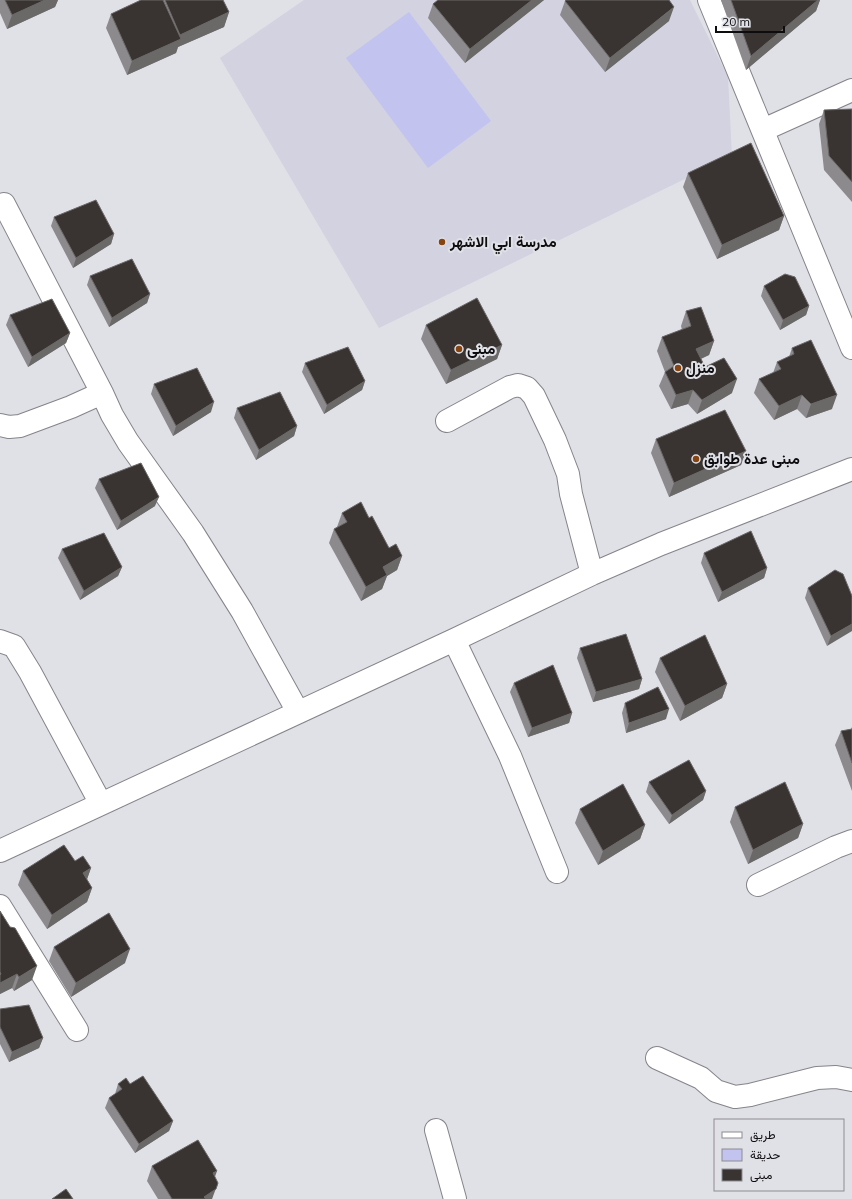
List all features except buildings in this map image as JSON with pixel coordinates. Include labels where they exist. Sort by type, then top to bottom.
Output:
[{"type":"street","points":[[709,0],[852,348]]},
{"type":"street","points":[[763,130],[852,90]]},
{"type":"street","points":[[4,204],[112,415],[128,442],[193,533],[242,611],[298,712]]},
{"type":"street","points":[[447,421],[510,387],[518,385],[527,388],[534,396],[555,440],[568,474],[573,501],[592,574]]},
{"type":"street","points":[[0,425],[9,427],[20,426],[71,407],[102,393]]},
{"type":"street","points":[[0,851],[454,640],[592,574],[661,544],[852,469]]},
{"type":"street","points":[[454,640],[510,756],[557,872]]},
{"type":"street","points":[[0,641],[14,646],[30,672],[100,804]]},
{"type":"street","points":[[758,885],[836,847],[852,841]]},
{"type":"street","points":[[0,906],[77,1030]]},
{"type":"street","points":[[657,1058],[701,1078],[716,1091],[725,1095],[750,1095],[817,1078],[836,1077],[852,1080]]},
{"type":"street","points":[[436,1130],[455,1199]]},
{"type":"shaded area","name":"مدرسة ابي الاشهر","points":[[304,0],[690,0],[728,77],[732,156],[379,328],[220,58]]},
{"type":"green space","points":[[409,12],[491,121],[428,168],[346,58]]},
{"type":"place","name":"مدرسة ابي الاشهر","points":[[442,242]]},
{"type":"place","name":"مبنى","points":[[459,349]]},
{"type":"place","name":"منزل","points":[[678,368]]},
{"type":"place","name":"مبنى عدة طوابق","points":[[696,459]]}]
